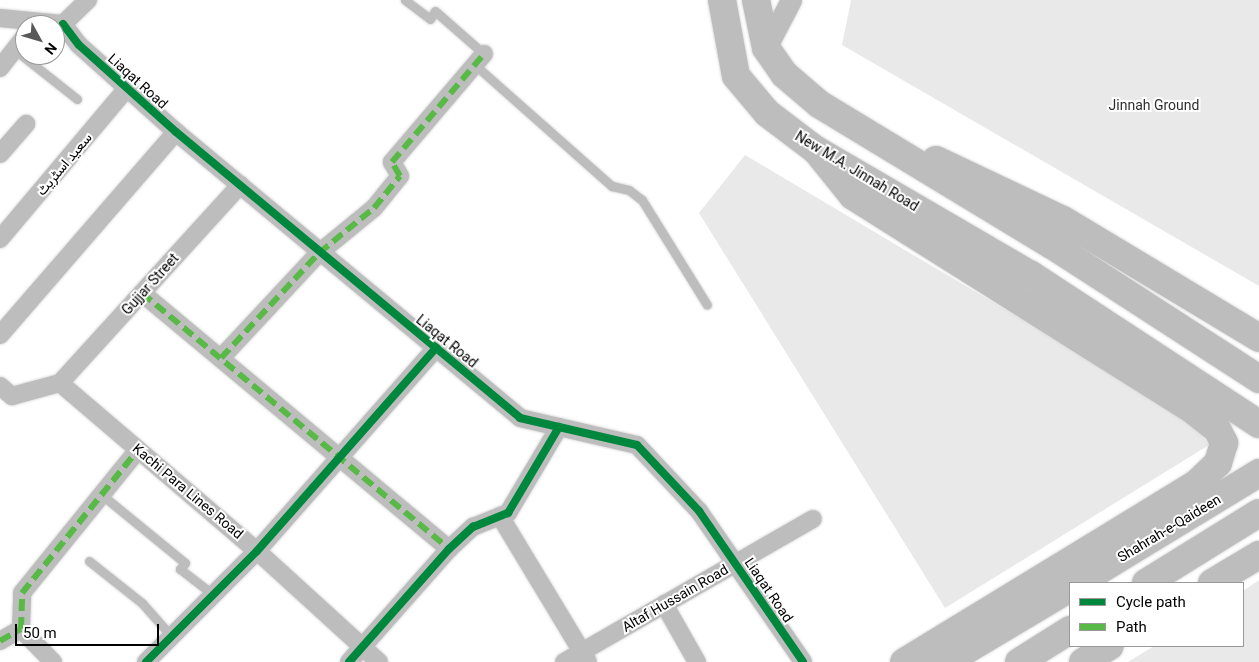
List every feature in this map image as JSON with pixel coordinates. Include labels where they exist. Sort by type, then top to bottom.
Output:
[{"type":"main road","name":"New M.A. Jinnah Road","points":[[722,0],[736,76],[767,113],[816,150],[1031,275],[1259,424]]},
{"type":"main road","points":[[756,0],[766,48],[784,74],[844,122],[1052,244],[1259,379]]},
{"type":"main road","points":[[844,122],[994,184],[1063,220],[1259,338]]},
{"type":"main road","points":[[816,150],[854,196],[1194,411],[1217,429],[1224,443],[1218,463],[1196,484],[904,662]]},
{"type":"main road","name":"Shahrah-e-Qaideen","points":[[1080,582],[1259,473]]},
{"type":"main road","points":[[1148,582],[1259,513]]},
{"type":"main road","points":[[1214,582],[1259,555]]},
{"type":"main road","points":[[946,662],[1069,589]]},
{"type":"main road","points":[[1019,662],[1069,631]]},
{"type":"main road","points":[[1083,662],[1108,647]]},
{"type":"street","points":[[65,22],[88,0]]},
{"type":"street","points":[[766,48],[791,0]]},
{"type":"street","points":[[0,18],[15,20]]},
{"type":"street","name":"Liaqat Road","points":[[65,26],[127,88],[176,132],[319,253],[520,418],[637,445],[699,511],[803,662]]},
{"type":"street","points":[[0,68],[15,49]]},
{"type":"street","points":[[221,358],[319,253],[374,208],[400,176],[392,162],[480,60]]},
{"type":"street","name":"سعید اسٹریٹ","points":[[0,239],[127,88]]},
{"type":"street","points":[[0,154],[26,124]]},
{"type":"street","points":[[0,335],[176,132]]},
{"type":"street","name":"Gujjar Street","points":[[60,383],[240,185]]},
{"type":"street","points":[[142,293],[449,549]]},
{"type":"street","points":[[146,662],[215,596],[257,551],[436,348]]},
{"type":"street","points":[[0,386],[12,396],[60,383]]},
{"type":"street","name":"Kachi Para Lines Road","points":[[60,383],[257,551],[366,647],[379,662]]},
{"type":"street","points":[[349,662],[366,647],[449,549],[473,527],[508,512],[559,427]]},
{"type":"street","points":[[53,662],[21,629],[22,593],[138,450]]},
{"type":"street","points":[[500,516],[585,657]]},
{"type":"street","name":"Altaf Hussain Road","points":[[564,662],[585,657],[664,604],[813,519]]},
{"type":"street","points":[[664,604],[698,662]]},
{"type":"street","points":[[0,641],[21,629]]},
{"type":"lane","points":[[405,0],[430,19],[435,11],[480,60],[612,186],[629,190],[642,200],[707,304]]},
{"type":"lane","points":[[42,65],[77,99]]},
{"type":"lane","points":[[102,494],[185,563],[180,569],[215,596]]},
{"type":"lane","points":[[89,561],[149,610],[173,638]]},
{"type":"green space","name":"Jinnah Ground","points":[[851,0],[1259,0],[1259,286],[842,45]]},
{"type":"green space","points":[[745,155],[1193,421],[1209,445],[945,608],[699,213]]},
{"type":"green space","points":[[1259,580],[1259,662],[1128,662],[1152,647],[1244,647],[1244,590]]},
{"type":"marked path","points":[[221,358],[319,253],[374,208],[400,176],[392,162],[484,54]]},
{"type":"marked path","points":[[142,293],[449,549]]},
{"type":"marked path","points":[[0,641],[21,629],[22,593],[138,450]]},
{"type":"cycle path","points":[[65,27],[79,45],[176,132],[520,418],[637,445],[699,511],[803,662]]},
{"type":"cycle path","points":[[146,662],[257,551],[436,348]]},
{"type":"cycle path","points":[[349,662],[449,549],[473,527],[508,513],[559,427]]}]
